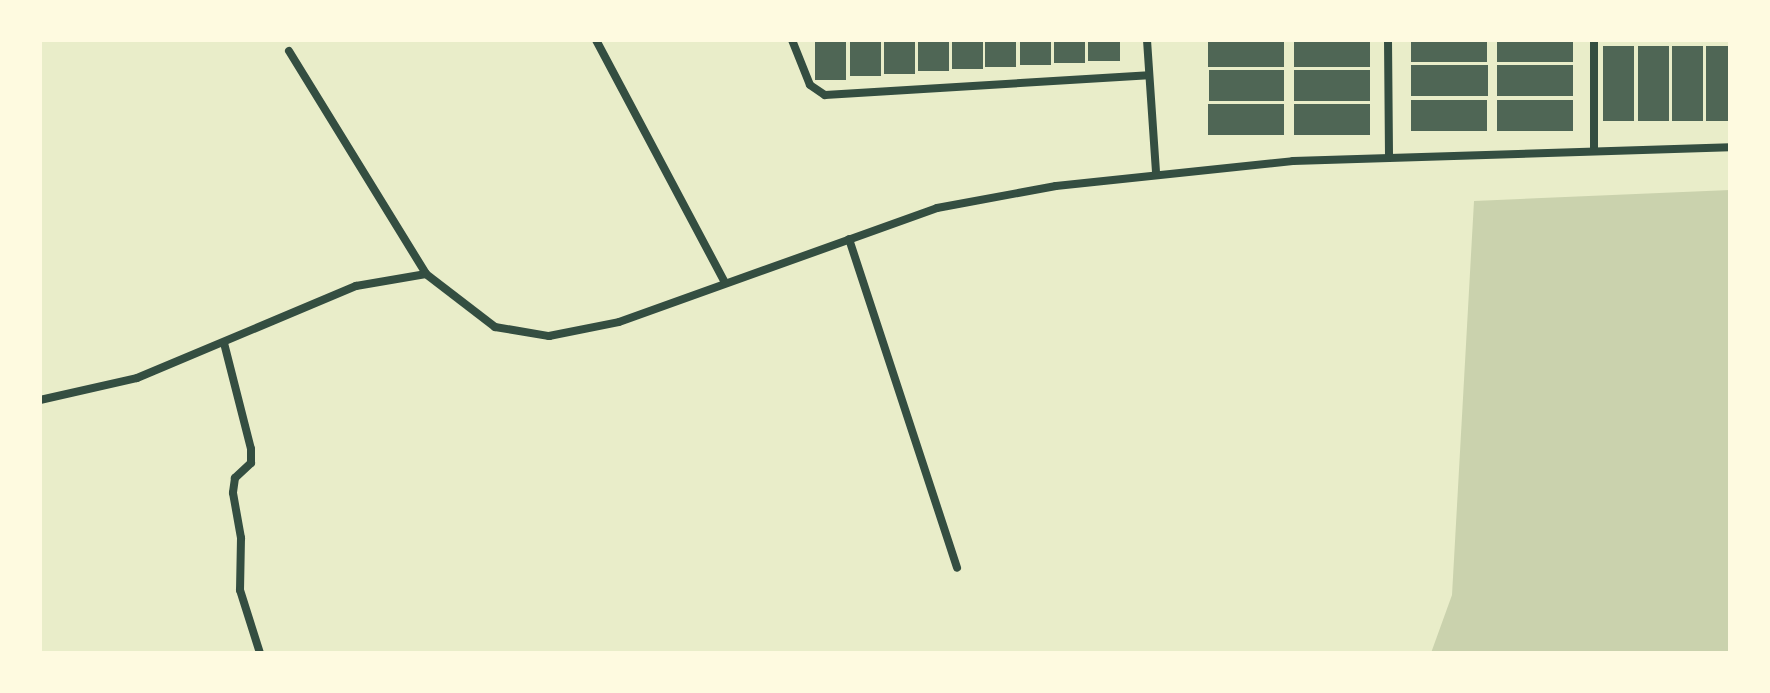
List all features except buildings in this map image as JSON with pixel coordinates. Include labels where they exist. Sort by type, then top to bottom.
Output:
[{"type":"street","points":[[596,40],[725,283]]},
{"type":"street","points":[[792,40],[810,85],[825,95],[1148,75]]},
{"type":"street","points":[[1147,40],[1156,173]]},
{"type":"street","points":[[1388,40],[1389,156]]},
{"type":"street","points":[[1594,40],[1594,151]]},
{"type":"street","points":[[289,51],[426,274],[495,327],[549,336],[619,322],[937,208],[1056,186],[1156,173],[1389,156],[1730,147]]},
{"type":"street","points":[[849,239],[957,568]]},
{"type":"street","points":[[40,400],[137,378],[356,286],[426,274]]},
{"type":"street","points":[[224,343],[251,449],[251,463],[235,478],[233,493],[241,538],[240,590],[260,653]]},
{"type":"green space","points":[[1730,190],[1730,653],[1431,653],[1452,595],[1474,201]]}]
